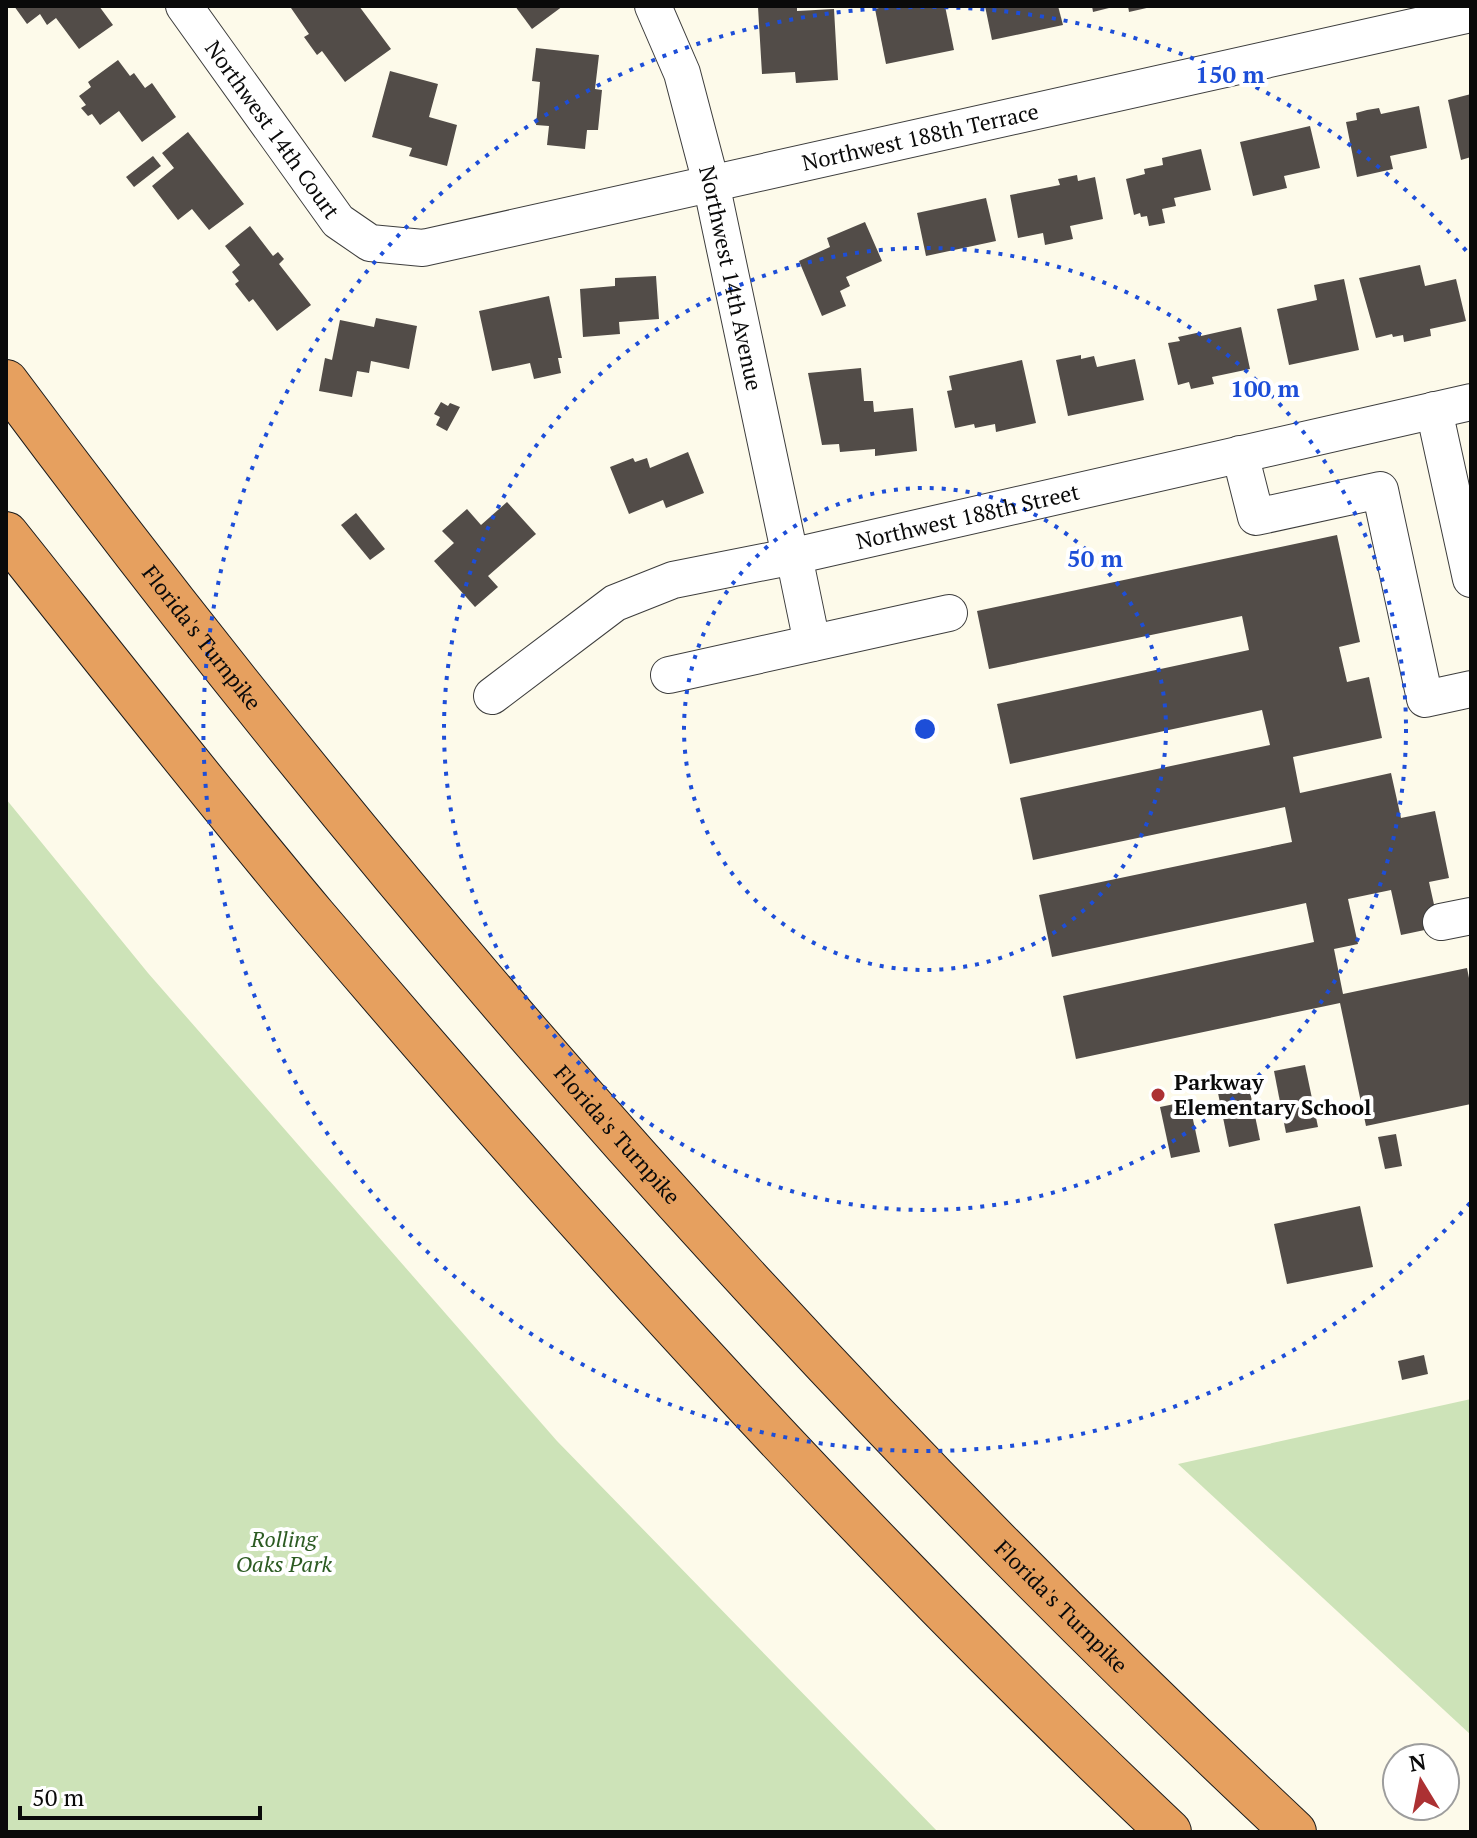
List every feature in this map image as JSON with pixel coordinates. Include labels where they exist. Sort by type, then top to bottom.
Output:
[{"type":"highway","name":"Florida's Turnpike","points":[[6,382],[230,675],[430,921],[626,1145],[779,1314],[965,1510],[1130,1676],[1294,1832]]},
{"type":"highway","points":[[6,534],[312,914],[683,1335],[908,1573],[1169,1832]]},
{"type":"street","name":"Northwest 14th Court","points":[[184,6],[338,221],[370,243]]},
{"type":"street","name":"Northwest 14th Avenue","points":[[653,6],[682,73],[711,183],[812,643]]},
{"type":"street","name":"Northwest 188th Terrace","points":[[370,243],[423,248],[1471,14]]},
{"type":"street","name":"Northwest 188th Street","points":[[492,696],[615,603],[673,580],[792,556],[1471,402]]},
{"type":"street","points":[[1434,410],[1471,579]]},
{"type":"street","points":[[1240,454],[1256,517],[1380,490],[1425,699],[1471,689]]},
{"type":"street","points":[[669,675],[949,613]]},
{"type":"green space","name":"Rolling Oaks Park","points":[[6,799],[148,973],[557,1441],[938,1832],[6,1832]]},
{"type":"green space","points":[[1471,1399],[1471,1735],[1178,1464]]},
{"type":"building","points":[[14,6],[99,6],[113,25],[79,49],[56,18],[47,25],[40,14],[27,24]]},
{"type":"building","points":[[359,6],[391,49],[345,82],[322,51],[317,55],[304,37],[309,34],[291,8]]},
{"type":"building","points":[[515,6],[563,6],[532,29]]},
{"type":"building","points":[[797,6],[797,11],[834,9],[838,80],[796,83],[795,72],[762,74],[758,7]]},
{"type":"building","points":[[887,6],[945,6],[954,50],[886,64],[875,9]]},
{"type":"building","points":[[985,6],[1058,6],[1063,25],[992,40]]},
{"type":"building","points":[[1092,6],[1113,6],[1113,7],[1093,12]]},
{"type":"building","points":[[1128,6],[1151,6],[1151,7],[1129,12]]},
{"type":"building","points":[[536,48],[599,55],[595,89],[602,90],[598,130],[587,130],[585,149],[547,145],[549,126],[536,125],[540,82],[532,81]]},
{"type":"building","points":[[118,60],[130,76],[134,73],[145,88],[152,83],[176,117],[142,142],[119,111],[100,125],[92,114],[88,116],[81,108],[86,105],[79,96],[91,87],[88,82]]},
{"type":"building","points":[[390,71],[438,84],[429,117],[457,125],[447,166],[409,156],[412,148],[372,137]]},
{"type":"building","points":[[1471,94],[1471,157],[1461,160],[1448,100]]},
{"type":"building","points":[[1419,106],[1427,148],[1390,156],[1393,169],[1357,177],[1346,122],[1357,120],[1356,113],[1367,110],[1379,108],[1381,114]]},
{"type":"building","points":[[1310,126],[1320,168],[1284,176],[1287,188],[1253,196],[1240,142]]},
{"type":"building","points":[[188,132],[244,204],[209,230],[192,209],[178,220],[152,186],[174,168],[162,153]]},
{"type":"building","points":[[1201,149],[1211,190],[1174,198],[1176,206],[1162,209],[1165,223],[1149,226],[1147,216],[1141,217],[1140,213],[1134,215],[1126,179],[1145,174],[1144,169],[1163,165],[1162,158]]},
{"type":"building","points":[[153,156],[161,166],[134,187],[126,177]]},
{"type":"building","points":[[1077,175],[1078,181],[1095,177],[1103,219],[1070,226],[1073,239],[1045,245],[1043,233],[1018,238],[1010,195],[1060,185],[1058,179]]},
{"type":"building","points":[[986,198],[996,241],[926,256],[917,213]]},
{"type":"building","points":[[865,222],[882,261],[846,277],[850,286],[840,291],[846,306],[822,316],[799,261],[830,247],[827,238]]},
{"type":"building","points":[[250,226],[273,256],[278,252],[284,259],[279,264],[311,305],[277,331],[253,299],[249,302],[235,284],[239,281],[232,272],[240,265],[225,246]]},
{"type":"building","points":[[1420,265],[1425,286],[1456,279],[1466,321],[1430,329],[1431,336],[1404,342],[1403,335],[1376,338],[1359,278]]},
{"type":"building","points":[[656,276],[659,319],[619,322],[620,334],[583,337],[580,289],[615,286],[615,278]]},
{"type":"building","points":[[1344,279],[1359,350],[1289,365],[1277,309],[1317,300],[1314,285]]},
{"type":"building","points":[[549,296],[562,358],[558,358],[561,373],[534,379],[530,363],[492,371],[479,311]]},
{"type":"building","points":[[376,318],[417,326],[409,369],[371,361],[369,373],[357,371],[352,397],[319,391],[325,358],[332,360],[340,320],[374,327]]},
{"type":"building","points":[[1241,327],[1250,369],[1212,377],[1214,384],[1191,389],[1189,382],[1178,385],[1168,343],[1180,341],[1178,337],[1201,332],[1201,336]]},
{"type":"building","points":[[1081,355],[1081,359],[1094,356],[1097,367],[1135,359],[1144,400],[1068,416],[1056,360]]},
{"type":"building","points":[[1022,360],[1036,423],[996,432],[995,424],[955,428],[947,391],[952,390],[949,376]]},
{"type":"building","points":[[861,368],[864,401],[873,401],[874,412],[913,408],[917,451],[875,456],[875,449],[840,452],[839,444],[822,445],[808,373]]},
{"type":"building","points":[[441,402],[460,407],[447,431],[436,425],[440,417],[434,414]]},
{"type":"building","points":[[688,452],[704,493],[666,508],[663,500],[629,514],[610,467],[633,458],[635,462],[647,458],[650,468]]},
{"type":"building","points":[[507,502],[536,534],[488,576],[498,587],[475,607],[434,561],[454,543],[442,531],[467,509],[481,525]]},
{"type":"building","points":[[356,513],[385,549],[370,560],[341,525]]},
{"type":"building","points":[[1337,535],[1360,642],[1339,647],[1347,682],[1369,677],[1382,738],[1293,757],[1300,793],[1391,773],[1401,818],[1435,811],[1449,878],[1429,882],[1439,927],[1401,935],[1391,890],[1348,899],[1358,944],[1334,949],[1343,994],[1467,968],[1471,988],[1471,1104],[1366,1126],[1340,1003],[1076,1059],[1063,996],[1314,942],[1306,903],[1052,957],[1039,895],[1292,842],[1285,807],[1033,860],[1020,798],[1270,745],[1262,710],[1010,764],[997,704],[1249,650],[1242,616],[989,669],[977,611]]},
{"type":"building","points":[[1305,1065],[1318,1127],[1286,1133],[1274,1071]]},
{"type":"building","points":[[1249,1087],[1260,1140],[1229,1147],[1218,1093]]},
{"type":"building","points":[[1189,1101],[1200,1152],[1171,1158],[1160,1107]]},
{"type":"building","points":[[1396,1134],[1402,1166],[1385,1169],[1378,1137]]},
{"type":"building","points":[[1360,1206],[1373,1267],[1287,1284],[1274,1224]]},
{"type":"building","points":[[1424,1355],[1428,1374],[1402,1380],[1398,1361]]},
{"type":"place","name":"Parkway Elementary School","points":[[1158,1095]]}]
